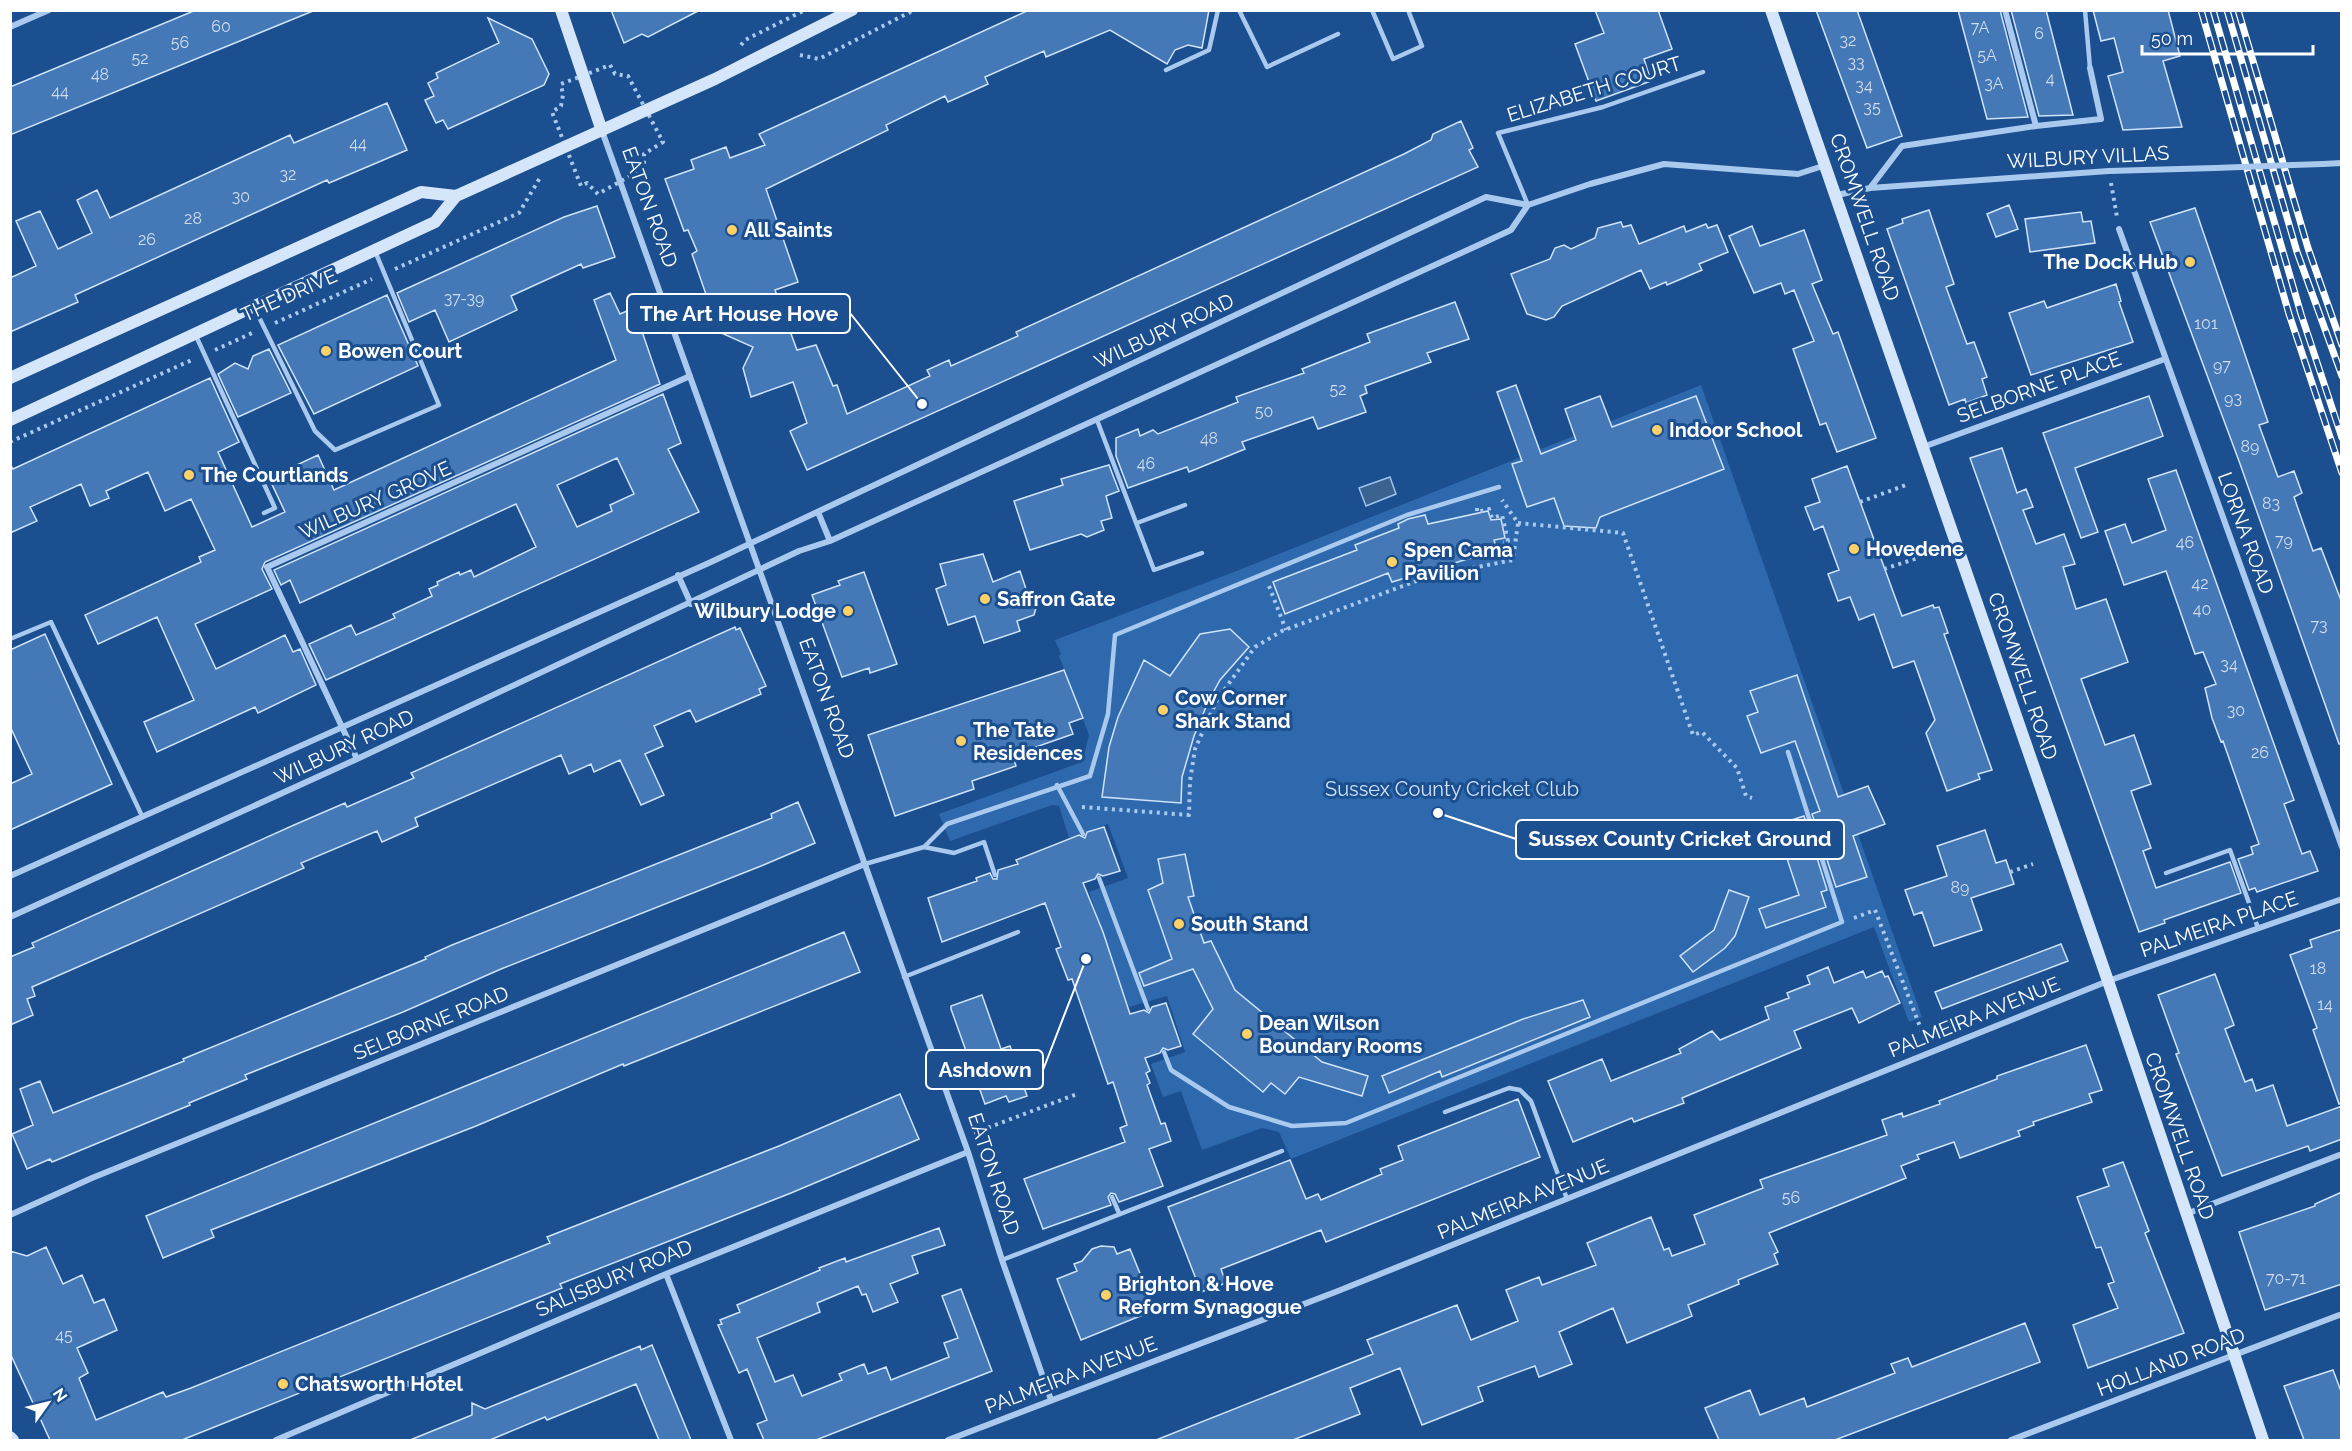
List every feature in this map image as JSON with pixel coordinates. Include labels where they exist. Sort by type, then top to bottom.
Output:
[{"type":"main road","name":"EATON ROAD","points":[[561,10],[602,130]]},
{"type":"main road","name":"THE DRIVE","points":[[10,420],[435,222],[456,196],[773,50],[852,10]]},
{"type":"main road","name":"CROMWELL ROAD","points":[[1771,10],[1827,165],[2108,981],[2263,1440]]},
{"type":"main road","name":"THE DRIVE","points":[[10,378],[421,192],[456,196]]},
{"type":"street","points":[[10,27],[49,10]]},
{"type":"street","points":[[2005,10],[2036,126]]},
{"type":"street","points":[[1870,188],[1902,146],[2036,126],[2101,119],[2090,68]]},
{"type":"street","name":"EATON ROAD","points":[[602,130],[968,1152],[1002,1260],[1051,1400]]},
{"type":"street","name":"WILBURY VILLAS","points":[[1837,195],[1870,188],[2109,171],[2342,163]]},
{"type":"street","name":"WILBURY ROAD","points":[[10,876],[818,512],[1486,197],[1528,205],[1590,184],[1664,164],[1798,174],[1827,165]]},
{"type":"street","name":"WILBURY ROAD","points":[[10,917],[357,759],[760,570],[830,541],[1097,420],[1510,230],[1528,205]]},
{"type":"street","name":"LORNA ROAD","points":[[2119,229],[2342,847]]},
{"type":"street","name":"SELBORNE PLACE","points":[[1923,447],[2165,359]]},
{"type":"street","name":"WILBURY GROVE","points":[[357,759],[267,567],[690,376]]},
{"type":"street","points":[[818,512],[830,541]]},
{"type":"street","points":[[678,575],[691,604]]},
{"type":"street","name":"SELBORNE ROAD","points":[[10,1215],[92,1178],[865,864]]},
{"type":"street","name":"PALMEIRA PLACE","points":[[2108,981],[2342,899]]},
{"type":"street","name":"PALMEIRA AVENUE","points":[[948,1440],[1567,1200],[2108,981]]},
{"type":"street","name":"SALISBURY ROAD","points":[[276,1440],[666,1274],[968,1152]]},
{"type":"street","points":[[2186,1214],[2342,1154]]},
{"type":"street","points":[[666,1274],[731,1440]]},
{"type":"street","name":"HOLLAND ROAD","points":[[2011,1440],[2342,1314]]},
{"type":"lane","points":[[1166,70],[1209,50],[1218,10]]},
{"type":"lane","points":[[1239,10],[1267,67],[1338,34]]},
{"type":"lane","points":[[1372,10],[1393,59],[1422,46],[1408,10]]},
{"type":"lane","points":[[2085,10],[2090,68]]},
{"type":"lane","name":"ELIZABETH COURT","points":[[1528,205],[1498,133],[1603,106],[1702,72]]},
{"type":"lane","points":[[254,306],[315,431],[335,450],[440,405],[375,250]]},
{"type":"lane","points":[[195,334],[275,508],[264,513]]},
{"type":"lane","points":[[1097,420],[1154,570],[1202,553]]},
{"type":"lane","points":[[924,847],[947,824],[1057,785],[1090,776],[1108,714],[1115,635],[1407,515],[1499,487]]},
{"type":"lane","points":[[1137,523],[1185,505]]},
{"type":"lane","points":[[10,639],[51,622],[142,816]]},
{"type":"lane","points":[[1164,1052],[1171,1070],[1229,1107],[1292,1126],[1346,1124],[1842,922],[1788,752]]},
{"type":"lane","points":[[1057,785],[1083,834]]},
{"type":"lane","points":[[865,864],[924,847],[954,853],[984,842],[995,875]]},
{"type":"lane","points":[[2166,873],[2230,850],[2258,928]]},
{"type":"lane","points":[[1099,878],[1148,1009]]},
{"type":"lane","points":[[904,977],[1018,932]]},
{"type":"lane","points":[[1445,1112],[1509,1088],[1520,1090],[1531,1101],[1567,1200]]},
{"type":"lane","points":[[1002,1260],[1282,1151]]},
{"type":"lane","points":[[1112,1197],[1119,1213]]},
{"type":"path","points":[[773,50],[819,59],[914,10]]},
{"type":"path","name":"THE DRIVE","points":[[10,442],[519,213],[555,152]]},
{"type":"path","points":[[2109,171],[2119,229]]},
{"type":"path","points":[[1860,502],[1906,485]]},
{"type":"path","points":[[1069,806],[1189,815],[1190,781],[1195,749],[1217,700],[1255,647],[1286,630],[1427,577],[1513,560],[1518,523],[1504,504],[1499,487]]},
{"type":"path","points":[[1490,504],[1477,507],[1477,512],[1489,508],[1492,518],[1502,515],[1508,541],[1503,542]]},
{"type":"path","points":[[1518,523],[1623,533],[1693,735],[1702,732],[1737,768],[1746,796],[1752,798]]},
{"type":"path","points":[[1884,568],[1930,554]]},
{"type":"path","points":[[1264,574],[1286,630]]},
{"type":"path","points":[[2010,872],[2033,864]]},
{"type":"path","points":[[1842,922],[1875,910],[1930,1052]]},
{"type":"path","points":[[962,1138],[1077,1094]]},
{"type":"green space","name":"Sussex County Cricket Club","points":[[1701,385],[1922,1017],[1909,1022],[1874,927],[1291,1159],[1279,1132],[1262,1128],[1202,1150],[1181,1091],[1163,1097],[1151,1064],[1185,1052],[1167,996],[1129,1007],[1089,892],[1128,878],[1108,824],[1069,838],[1059,806],[1052,805],[950,841],[939,814],[1082,762],[1089,735],[1055,640],[1234,572]]},
{"type":"shaded area","points":[[1390,477],[1396,494],[1366,506],[1359,488]]},
{"type":"building","points":[[196,10],[313,11],[10,135],[10,87]]},
{"type":"building","points":[[611,10],[700,10],[648,37],[642,34],[624,43]]},
{"type":"building","points":[[1029,10],[1209,10],[1202,48],[1188,45],[1175,50],[1167,64],[1110,30],[1046,57],[1044,51],[985,77],[988,84],[948,102],[945,96],[886,125],[888,130],[766,189],[798,282],[775,290],[797,350],[816,345],[833,386],[837,385],[847,414],[930,376],[927,370],[949,360],[951,366],[1018,336],[1016,332],[1404,154],[1431,140],[1433,134],[1461,121],[1473,148],[1469,150],[1478,167],[807,470],[790,431],[807,423],[793,382],[751,397],[743,368],[753,347],[719,332],[692,254],[697,251],[688,230],[684,231],[665,179],[694,169],[691,160],[726,147],[730,158],[765,145],[759,134]]},
{"type":"building","points":[[1595,10],[1658,10],[1672,49],[1644,59],[1651,81],[1596,101],[1575,44],[1604,33]]},
{"type":"building","points":[[1816,10],[1857,10],[1902,136],[1867,148]]},
{"type":"building","points":[[1958,10],[2000,10],[2028,117],[1987,119]]},
{"type":"building","points":[[2011,10],[2046,10],[2073,115],[2039,116]]},
{"type":"building","points":[[2093,10],[2168,10],[2180,56],[2163,61],[2182,127],[2123,130],[2108,76],[2123,72],[2114,38],[2101,41]]},
{"type":"building","points":[[488,18],[532,39],[549,74],[544,85],[448,129],[443,120],[436,123],[425,100],[434,96],[428,83],[438,78],[436,73],[499,43]]},
{"type":"building","points":[[387,103],[407,150],[329,183],[327,180],[75,295],[78,302],[10,332],[10,278],[36,266],[16,221],[40,211],[58,249],[92,233],[77,200],[97,190],[110,218],[290,135],[294,143]]},
{"type":"building","points":[[2009,205],[2018,229],[1996,237],[1987,214]]},
{"type":"building","points":[[597,206],[615,257],[583,268],[581,264],[511,296],[517,310],[449,342],[435,310],[409,322],[397,293],[564,217]]},
{"type":"building","points":[[2195,208],[2268,422],[2259,425],[2278,477],[2294,471],[2302,493],[2294,497],[2313,551],[2321,548],[2342,603],[2342,744],[2339,744],[2239,461],[2150,222]]},
{"type":"building","points":[[1929,210],[1954,284],[1946,287],[1967,344],[1974,342],[1987,377],[1982,379],[1987,395],[1966,403],[1965,399],[1949,405],[1887,229],[1903,223],[1902,219]]},
{"type":"building","points":[[2081,212],[2083,222],[2091,221],[2095,243],[2030,252],[2025,219]]},
{"type":"building","points":[[1621,222],[1623,227],[1631,225],[1639,244],[1684,226],[1686,232],[1706,224],[1708,228],[1717,225],[1728,252],[1699,264],[1702,270],[1667,285],[1666,282],[1650,289],[1641,270],[1562,306],[1554,317],[1546,320],[1527,314],[1511,274],[1550,259],[1555,248],[1564,245],[1571,249],[1595,238],[1598,228]]},
{"type":"building","points":[[1752,226],[1760,246],[1804,230],[1822,280],[1812,284],[1833,334],[1838,332],[1876,438],[1837,452],[1826,423],[1820,425],[1793,349],[1814,341],[1794,290],[1785,294],[1781,283],[1754,293],[1729,236]]},
{"type":"building","points":[[2116,284],[2121,301],[2119,302],[2133,342],[2031,375],[2009,313],[2044,301],[2047,308]]},
{"type":"building","points":[[610,293],[620,314],[634,308],[660,384],[265,562],[262,569],[272,589],[195,624],[216,669],[285,635],[293,652],[300,649],[316,685],[258,713],[255,707],[157,752],[144,722],[194,700],[157,617],[98,644],[85,615],[201,562],[199,557],[215,550],[191,499],[165,511],[148,472],[106,491],[109,498],[90,506],[81,484],[30,507],[37,521],[10,533],[10,464],[13,469],[210,378],[239,442],[218,452],[252,527],[285,512],[269,478],[318,455],[334,490],[616,360],[594,300]]},
{"type":"building","name":"Bowen Court","points":[[387,295],[418,366],[314,414],[278,345]]},
{"type":"building","points":[[1455,302],[1469,339],[1427,353],[1431,362],[1365,386],[1367,393],[1360,396],[1366,412],[1318,429],[1313,417],[1242,442],[1245,449],[1189,472],[1187,467],[1128,488],[1116,456],[1116,438],[1138,429],[1140,436],[1153,430],[1158,434],[1238,402],[1236,397],[1304,373],[1302,369],[1370,342],[1367,334]]},
{"type":"building","points":[[269,349],[291,393],[238,417],[218,374],[235,363],[248,369],[253,356]]},
{"type":"building","name":"Indoor School","points":[[1516,385],[1541,454],[1576,440],[1565,409],[1600,396],[1612,427],[1696,396],[1724,469],[1600,517],[1596,528],[1564,526],[1554,498],[1527,507],[1512,464],[1522,461],[1497,392]]},
{"type":"building","points":[[663,394],[681,443],[668,449],[699,512],[326,680],[309,644],[351,625],[356,635],[395,618],[393,614],[432,596],[429,589],[438,585],[437,582],[459,572],[460,575],[471,570],[474,577],[536,547],[516,504],[300,603],[290,580],[281,585],[274,570]],"holes":[[[617,458],[634,494],[610,505],[612,511],[577,527],[557,485]]]},
{"type":"building","points":[[2149,396],[2163,436],[2075,468],[2098,532],[2081,538],[2043,433]]},
{"type":"building","points":[[2002,448],[2017,493],[2026,489],[2033,507],[2023,510],[2036,544],[2064,534],[2075,564],[2063,567],[2076,609],[2106,599],[2128,662],[2081,679],[2105,745],[2134,735],[2151,784],[2131,791],[2151,848],[2143,851],[2156,888],[2230,862],[2241,893],[2164,920],[2165,923],[2139,932],[1970,458]]},
{"type":"building","points":[[1109,465],[1119,491],[1106,496],[1112,518],[1101,521],[1104,530],[1087,537],[1081,534],[1030,550],[1014,501],[1063,485],[1061,479]]},
{"type":"building","points":[[1847,466],[1902,616],[1933,605],[1934,608],[1939,607],[1948,633],[1944,634],[1992,770],[1978,774],[1980,779],[1947,791],[1926,733],[1935,720],[1914,661],[1893,668],[1874,614],[1859,620],[1850,597],[1838,601],[1828,574],[1839,570],[1823,526],[1814,530],[1805,507],[1820,502],[1812,479]]},
{"type":"building","points":[[2176,470],[2294,800],[2284,804],[2302,854],[2310,851],[2318,871],[2257,892],[2255,888],[2249,890],[2238,859],[2253,854],[2251,847],[2259,844],[2223,741],[2221,742],[2212,718],[2205,688],[2216,684],[2203,652],[2195,654],[2166,571],[2124,585],[2105,531],[2125,524],[2132,543],[2166,530],[2148,479]]},
{"type":"building","name":"Spen Cama Pavilion","points":[[1488,511],[1491,520],[1501,519],[1505,538],[1494,540],[1497,550],[1392,582],[1388,573],[1285,614],[1273,582],[1357,550],[1355,545],[1399,528],[1398,524],[1408,519],[1425,515],[1428,524]]},
{"type":"building","name":"Saffron Gate","points":[[983,554],[993,582],[1020,571],[1029,598],[1033,600],[1036,608],[1034,615],[1017,621],[1020,631],[984,643],[975,616],[948,625],[936,589],[946,585],[940,564]]},
{"type":"building","name":"Wilbury Lodge","points":[[864,572],[897,664],[870,673],[869,668],[842,677],[812,595],[840,585],[838,581]]},
{"type":"building","points":[[735,627],[736,630],[740,628],[766,686],[759,689],[761,694],[696,722],[690,710],[654,726],[663,746],[645,754],[664,795],[641,805],[620,760],[594,772],[591,764],[569,774],[561,755],[415,818],[418,826],[382,842],[377,831],[301,863],[304,868],[32,987],[35,996],[27,999],[33,1015],[10,1025],[10,957],[34,947],[32,943],[294,825],[345,803],[347,807],[414,778],[411,773]]},
{"type":"building","name":"Cow Corner Shark Stand","points":[[1230,629],[1249,647],[1220,680],[1208,702],[1194,736],[1182,777],[1181,803],[1102,797],[1109,747],[1118,717],[1144,660],[1170,676],[1200,634]]},
{"type":"building","points":[[45,634],[112,784],[10,830],[10,784],[32,774],[10,726],[10,650]]},
{"type":"building","name":"The Tate Residences","points":[[1064,670],[1083,718],[1069,723],[1073,734],[1013,755],[1016,766],[972,781],[974,789],[895,816],[868,735]]},
{"type":"building","points":[[1797,675],[1838,797],[1868,786],[1885,824],[1853,836],[1867,877],[1836,887],[1812,814],[1820,811],[1795,741],[1761,753],[1747,716],[1758,712],[1750,691]]},
{"type":"building","points":[[798,802],[815,843],[501,969],[403,1012],[245,1075],[247,1079],[189,1103],[190,1105],[52,1162],[50,1159],[27,1169],[12,1134],[33,1125],[20,1089],[40,1081],[53,1113],[184,1061],[183,1059],[426,959],[425,957],[452,945],[772,818],[771,814]]},
{"type":"building","points":[[1804,816],[1827,890],[1821,892],[1826,907],[1766,928],[1759,909],[1799,895],[1776,825]]},
{"type":"building","points":[[1104,827],[1120,871],[1103,876],[1098,874],[1095,879],[1083,883],[1103,932],[1130,1014],[1144,1010],[1149,1013],[1152,1007],[1166,1003],[1181,1046],[1168,1050],[1163,1048],[1160,1053],[1145,1058],[1150,1071],[1146,1073],[1150,1083],[1147,1085],[1161,1124],[1165,1123],[1171,1141],[1149,1149],[1163,1186],[1119,1202],[1115,1194],[1111,1193],[1108,1197],[1111,1205],[1043,1229],[1024,1179],[1125,1142],[1120,1128],[1127,1125],[1113,1082],[1108,1084],[1072,979],[1068,980],[1056,949],[1061,947],[1045,903],[942,942],[928,898],[977,881],[976,878],[990,873],[993,879],[997,879],[998,870],[1018,864],[1016,860],[1079,835],[1085,838],[1087,832]]},
{"type":"building","points":[[1985,830],[1996,863],[2006,860],[2014,884],[1971,898],[1982,930],[1934,946],[1922,912],[1914,915],[1905,890],[1947,876],[1937,846]]},
{"type":"building","points":[[1185,854],[1194,896],[1188,897],[1204,943],[1211,941],[1235,990],[1322,1062],[1368,1076],[1362,1096],[1299,1077],[1285,1094],[1271,1083],[1263,1092],[1193,1034],[1213,1009],[1193,969],[1144,986],[1139,973],[1172,959],[1148,890],[1163,883],[1158,859]]},
{"type":"building","points":[[1729,890],[1749,897],[1735,936],[1725,948],[1693,972],[1680,956],[1714,930]]},
{"type":"building","points":[[2342,929],[2342,1103],[2339,1104],[2313,1030],[2317,1028],[2290,955],[2312,947],[2310,940]]},
{"type":"building","points":[[844,932],[860,972],[624,1066],[623,1064],[476,1126],[211,1230],[214,1237],[163,1258],[146,1216]]},
{"type":"building","points":[[2061,944],[2068,961],[1942,1009],[1935,992]]},
{"type":"building","points":[[1828,967],[1834,983],[1863,971],[1866,978],[1882,971],[1885,977],[1888,976],[1900,1003],[1859,1023],[1852,1008],[1794,1031],[1801,1048],[1682,1098],[1684,1103],[1634,1122],[1632,1118],[1573,1142],[1548,1081],[1602,1059],[1611,1081],[1681,1053],[1679,1049],[1712,1031],[1720,1040],[1769,1019],[1765,1007],[1789,998],[1787,993],[1810,984],[1807,976]]},
{"type":"building","points":[[2215,974],[2234,1025],[2225,1029],[2245,1082],[2252,1079],[2256,1091],[2273,1085],[2287,1126],[2342,1106],[2342,1139],[2310,1151],[2308,1146],[2222,1176],[2176,1054],[2179,1053],[2158,995]]},
{"type":"building","points":[[982,995],[1001,1049],[1010,1046],[1027,1096],[1009,1102],[1006,1096],[985,1104],[951,1009],[951,1006]]},
{"type":"building","points":[[1583,1000],[1590,1017],[1442,1077],[1440,1071],[1389,1093],[1382,1076],[1523,1019]]},
{"type":"building","points":[[2086,1045],[2102,1090],[2089,1094],[2092,1102],[2033,1122],[2034,1125],[2018,1131],[2020,1136],[1960,1158],[1954,1142],[1917,1155],[1919,1159],[1901,1166],[1906,1178],[1769,1233],[1778,1252],[1774,1254],[1778,1264],[1738,1280],[1739,1284],[1688,1305],[1692,1316],[1627,1343],[1613,1308],[1559,1332],[1572,1364],[1539,1377],[1535,1366],[1478,1387],[1483,1401],[1422,1425],[1400,1368],[1350,1388],[1360,1414],[1293,1440],[1156,1440],[1373,1354],[1367,1340],[1457,1305],[1471,1340],[1518,1321],[1506,1290],[1539,1277],[1542,1285],[1596,1265],[1587,1243],[1651,1217],[1664,1250],[1669,1248],[1672,1256],[1705,1244],[1694,1215],[1763,1188],[1760,1180],[1887,1135],[1882,1120],[1902,1113],[1903,1117],[1940,1104],[1939,1101],[1997,1079],[1997,1076]]},
{"type":"building","points":[[900,1094],[919,1139],[791,1193],[560,1284],[562,1288],[182,1440],[50,1440],[10,1353],[10,1251],[27,1256],[46,1247],[63,1284],[82,1275],[94,1303],[104,1299],[117,1330],[77,1348],[88,1373],[79,1378],[96,1420],[163,1392],[166,1397],[191,1388],[550,1243],[547,1237],[779,1146]]},
{"type":"building","points":[[1518,1099],[1540,1157],[1326,1242],[1321,1230],[1221,1269],[1226,1283],[1201,1292],[1168,1207],[1290,1160],[1306,1199],[1318,1194],[1321,1200],[1382,1174],[1380,1169],[1403,1160],[1398,1146]]},
{"type":"building","points":[[2123,1162],[2149,1231],[2145,1233],[2184,1333],[2088,1368],[2073,1325],[2118,1308],[2108,1284],[2114,1282],[2101,1247],[2096,1248],[2077,1197],[2109,1186],[2103,1169]]},
{"type":"building","points":[[2342,1192],[2342,1284],[2265,1310],[2239,1232],[2315,1206]]},
{"type":"building","points":[[939,1228],[945,1245],[912,1256],[918,1273],[890,1284],[898,1302],[873,1312],[866,1294],[862,1295],[858,1286],[817,1303],[820,1312],[757,1338],[775,1382],[793,1375],[802,1396],[842,1380],[839,1374],[864,1364],[868,1374],[886,1367],[891,1380],[949,1357],[944,1343],[958,1338],[942,1296],[961,1289],[992,1371],[816,1440],[764,1440],[757,1424],[767,1420],[747,1369],[739,1373],[718,1325],[722,1324],[720,1320],[740,1312],[737,1305],[820,1270],[819,1268],[845,1258],[846,1262]]},
{"type":"building","name":"Brighton & Hove Reform Synagogue","points":[[1101,1246],[1114,1247],[1117,1254],[1130,1249],[1155,1310],[1081,1340],[1057,1279],[1077,1271],[1074,1264],[1082,1261],[1092,1249]]},
{"type":"building","points":[[2025,1323],[2040,1362],[1835,1440],[1719,1440],[1705,1408],[1750,1390],[1760,1415],[1804,1398],[1807,1407],[1895,1373],[1891,1364],[1908,1358],[1912,1367]]},
{"type":"building","points":[[652,1345],[691,1440],[659,1440],[636,1384],[490,1440],[410,1440],[472,1415],[472,1403],[485,1409],[640,1346],[641,1350]]},
{"type":"building","points":[[2333,1370],[2342,1394],[2342,1440],[2304,1440],[2284,1386]]},
{"type":"railway","points":[[2201,10],[2289,314],[2342,473]]},
{"type":"railway","points":[[2213,10],[2301,314],[2342,438]]},
{"type":"railway","points":[[2227,10],[2297,252],[2342,376]]},
{"type":"railway","points":[[2238,10],[2308,248],[2342,345]]},
{"type":"place","name":"All Saints","points":[[732,230]]},
{"type":"place","name":"The Dock Hub","points":[[2190,262]]},
{"type":"place","name":"Bowen Court","points":[[326,351]]},
{"type":"place","name":"The Art House Hove","points":[[922,404]]},
{"type":"place","name":"Indoor School","points":[[1657,430]]},
{"type":"place","name":"The Courtlands","points":[[189,475]]},
{"type":"place","name":"Hovedene","points":[[1854,549]]},
{"type":"place","name":"Spen Cama Pavilion","points":[[1392,562]]},
{"type":"place","name":"Saffron Gate","points":[[985,599]]},
{"type":"place","name":"Wilbury Lodge","points":[[848,611]]},
{"type":"place","name":"Cow Corner Shark Stand","points":[[1163,710]]},
{"type":"place","name":"The Tate Residences","points":[[961,741]]},
{"type":"place","name":"Sussex County Cricket Ground","points":[[1438,813]]},
{"type":"place","name":"South Stand","points":[[1179,924]]},
{"type":"place","name":"Ashdown","points":[[1086,959]]},
{"type":"place","name":"Dean Wilson Boundary Rooms","points":[[1247,1034]]},
{"type":"place","name":"Brighton & Hove Reform Synagogue","points":[[1106,1295]]},
{"type":"place","name":"Chatsworth Hotel","points":[[283,1384]]}]
